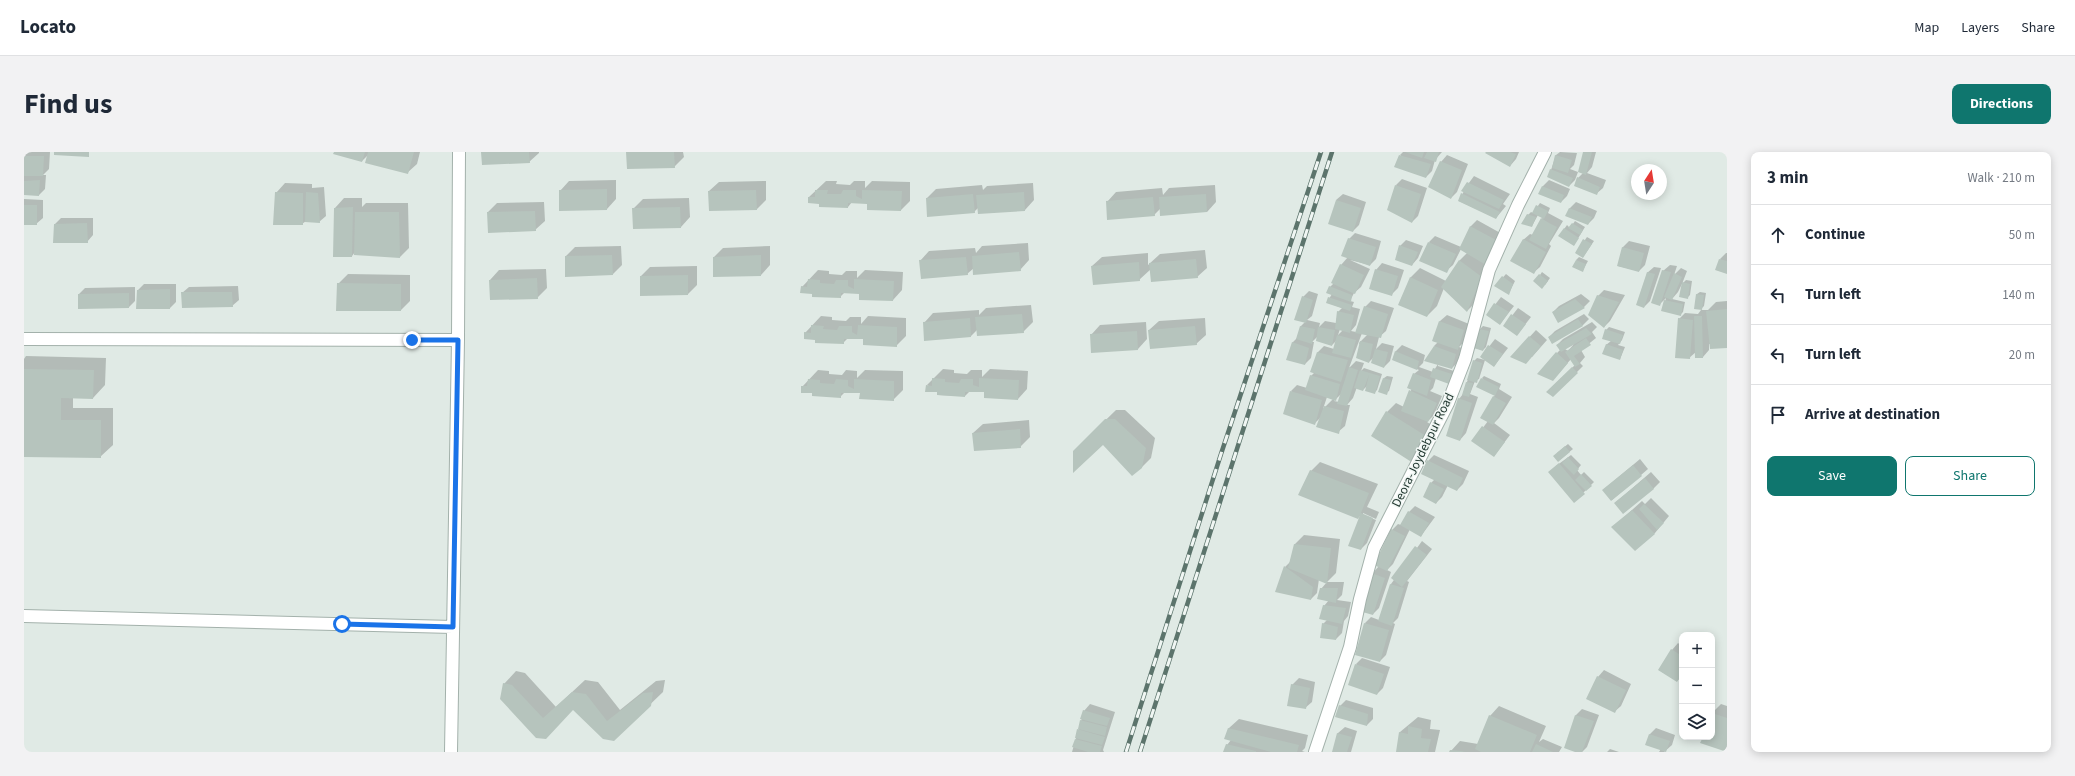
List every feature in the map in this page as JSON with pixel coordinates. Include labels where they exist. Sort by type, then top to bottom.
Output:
[{"type":"street","points":[[451,752],[458,340],[459,152]]},
{"type":"street","name":"Deora-Joydebpur Road","points":[[1315,752],[1350,647],[1360,599],[1374,548],[1448,403],[1464,359],[1489,270],[1545,152]]},
{"type":"street","points":[[24,339],[458,340]]},
{"type":"street","points":[[24,616],[453,627]]},
{"type":"building","points":[[54,152],[89,152],[89,157],[54,155]]},
{"type":"building","points":[[334,152],[365,152],[362,162],[333,154]]},
{"type":"building","points":[[368,152],[414,152],[408,174],[365,163]]},
{"type":"building","points":[[481,152],[529,152],[530,163],[482,165]]},
{"type":"building","points":[[626,152],[674,152],[675,168],[627,169]]},
{"type":"building","points":[[1405,152],[1424,152],[1422,158]]},
{"type":"building","points":[[1427,152],[1439,152],[1436,162],[1424,158]]},
{"type":"building","points":[[1510,152],[1516,154],[1510,167],[1485,153]]},
{"type":"building","points":[[1583,152],[1592,152],[1586,175],[1578,172]]},
{"type":"building","points":[[1399,155],[1431,164],[1426,178],[1394,167]]},
{"type":"building","points":[[1555,155],[1572,160],[1568,173],[1552,168]]},
{"type":"building","points":[[24,156],[44,156],[43,176],[24,176]]},
{"type":"building","points":[[1440,161],[1462,170],[1451,199],[1428,187]]},
{"type":"building","points":[[1550,169],[1573,178],[1569,187],[1547,177]]},
{"type":"building","points":[[1577,177],[1600,187],[1597,195],[1574,186]]},
{"type":"building","points":[[40,180],[39,196],[24,195],[24,181]]},
{"type":"building","points":[[1467,182],[1504,200],[1499,209],[1461,191]]},
{"type":"building","points":[[1395,185],[1421,194],[1412,223],[1387,210]]},
{"type":"building","points":[[1542,186],[1564,195],[1561,203],[1538,194]]},
{"type":"building","points":[[607,189],[607,210],[559,211],[559,190]]},
{"type":"building","points":[[756,190],[757,210],[709,211],[708,191]]},
{"type":"building","points":[[815,190],[828,190],[827,194],[841,194],[843,190],[856,190],[856,196],[862,199],[862,190],[902,191],[901,211],[867,210],[867,204],[848,203],[848,208],[819,207],[819,204],[808,203],[808,197],[815,197]]},
{"type":"building","points":[[275,192],[303,193],[303,225],[273,225]]},
{"type":"building","points":[[306,192],[318,193],[320,223],[305,222]]},
{"type":"building","points":[[1024,192],[1025,211],[978,214],[976,195]]},
{"type":"building","points":[[1461,193],[1500,212],[1496,219],[1458,201]]},
{"type":"building","points":[[973,194],[975,213],[927,217],[926,198]]},
{"type":"building","points":[[1206,194],[1207,212],[1160,216],[1159,197]]},
{"type":"building","points":[[1153,197],[1155,216],[1107,220],[1106,201]]},
{"type":"building","points":[[1336,200],[1361,208],[1353,232],[1328,224]]},
{"type":"building","points":[[24,205],[37,205],[37,225],[24,225]]},
{"type":"building","points":[[1536,205],[1548,211],[1544,219],[1532,213]]},
{"type":"building","points":[[353,207],[352,257],[333,257],[334,208]]},
{"type":"building","points":[[680,207],[681,228],[633,229],[632,208]]},
{"type":"building","points":[[1569,208],[1592,217],[1588,225],[1565,216]]},
{"type":"building","points":[[535,211],[536,231],[488,233],[487,212]]},
{"type":"building","points":[[355,212],[399,212],[400,258],[354,255]]},
{"type":"building","points":[[1527,214],[1536,217],[1532,227],[1521,224]]},
{"type":"building","points":[[1541,218],[1557,227],[1546,249],[1529,240]]},
{"type":"building","points":[[87,223],[88,243],[53,243],[54,224]]},
{"type":"building","points":[[1572,223],[1583,230],[1580,235],[1568,228]]},
{"type":"building","points":[[1470,226],[1498,241],[1486,265],[1459,249]]},
{"type":"building","points":[[1564,228],[1579,238],[1574,246],[1558,236]]},
{"type":"building","points":[[1348,238],[1376,247],[1370,266],[1341,256]]},
{"type":"building","points":[[1523,239],[1546,252],[1534,274],[1510,261]]},
{"type":"building","points":[[1583,239],[1592,244],[1583,258],[1575,253]]},
{"type":"building","points":[[1428,242],[1456,254],[1447,273],[1419,261]]},
{"type":"building","points":[[1399,245],[1418,252],[1412,266],[1395,260]]},
{"type":"building","points":[[1622,247],[1644,253],[1639,272],[1617,266]]},
{"type":"building","points":[[1019,252],[1021,271],[973,275],[972,256]]},
{"type":"building","points":[[612,255],[613,275],[565,277],[565,256]]},
{"type":"building","points":[[761,255],[761,276],[713,277],[713,257]]},
{"type":"building","points":[[966,257],[968,275],[921,279],[919,260]]},
{"type":"building","points":[[1196,259],[1198,278],[1151,282],[1149,263]]},
{"type":"building","points":[[1719,259],[1727,261],[1727,274],[1715,270]]},
{"type":"building","points":[[1459,260],[1482,277],[1467,312],[1441,287]]},
{"type":"building","points":[[1576,260],[1586,264],[1583,272],[1572,267]]},
{"type":"building","points":[[1139,262],[1140,281],[1093,285],[1091,266]]},
{"type":"building","points":[[1340,264],[1364,275],[1355,294],[1331,283]]},
{"type":"building","points":[[1375,269],[1398,276],[1392,296],[1369,289]]},
{"type":"building","points":[[1662,270],[1671,272],[1660,306],[1651,303]]},
{"type":"building","points":[[1647,272],[1655,274],[1644,308],[1636,305]]},
{"type":"building","points":[[1674,273],[1682,277],[1672,300],[1664,297]]},
{"type":"building","points":[[1539,274],[1548,281],[1542,289],[1533,281]]},
{"type":"building","points":[[688,275],[688,295],[640,296],[640,276]]},
{"type":"building","points":[[1502,276],[1513,284],[1509,295],[1494,286]]},
{"type":"building","points":[[1410,277],[1438,290],[1427,317],[1398,305]]},
{"type":"building","points":[[537,278],[538,299],[490,300],[489,280]]},
{"type":"building","points":[[808,279],[820,280],[820,283],[834,284],[836,280],[848,280],[848,286],[854,289],[854,279],[894,281],[893,301],[859,300],[859,294],[841,293],[841,298],[812,297],[812,294],[800,293],[801,286],[807,287]]},
{"type":"building","points":[[1682,282],[1690,284],[1688,299],[1679,297]]},
{"type":"building","points":[[337,283],[401,284],[401,311],[336,311]]},
{"type":"building","points":[[1329,286],[1352,295],[1351,302],[1326,293]]},
{"type":"building","points":[[170,289],[170,309],[136,309],[137,290]]},
{"type":"building","points":[[181,292],[232,292],[233,307],[182,308]]},
{"type":"building","points":[[129,293],[129,308],[78,309],[78,294]]},
{"type":"building","points":[[1696,294],[1704,295],[1702,310],[1694,309]]},
{"type":"building","points":[[1597,295],[1619,302],[1604,328],[1588,315]]},
{"type":"building","points":[[1302,296],[1313,300],[1306,323],[1294,320]]},
{"type":"building","points":[[1328,297],[1352,305],[1350,311],[1326,303]]},
{"type":"building","points":[[1575,299],[1585,308],[1558,323],[1552,312]]},
{"type":"building","points":[[1664,300],[1683,304],[1681,316],[1661,311]]},
{"type":"building","points":[[1494,303],[1509,312],[1500,325],[1486,315]]},
{"type":"building","points":[[1364,306],[1388,314],[1381,338],[1355,333]]},
{"type":"building","points":[[1727,309],[1727,348],[1710,349],[1706,311]]},
{"type":"building","points":[[1337,311],[1354,315],[1350,333],[1335,329]]},
{"type":"building","points":[[1022,314],[1024,333],[977,336],[975,317]]},
{"type":"building","points":[[1511,314],[1526,324],[1517,336],[1503,326]]},
{"type":"building","points":[[1694,316],[1702,316],[1703,358],[1695,358]]},
{"type":"building","points":[[970,318],[971,337],[924,341],[923,322]]},
{"type":"building","points":[[1678,318],[1693,320],[1690,359],[1675,358]]},
{"type":"building","points":[[1578,319],[1583,326],[1552,344],[1548,337]]},
{"type":"building","points":[[1439,321],[1464,330],[1458,350],[1432,341]]},
{"type":"building","points":[[811,325],[824,326],[823,329],[837,330],[839,326],[852,326],[852,332],[857,335],[858,325],[897,327],[897,347],[863,345],[863,339],[844,339],[844,344],[815,343],[815,340],[804,339],[804,332],[811,333]]},
{"type":"building","points":[[1195,326],[1197,345],[1150,349],[1148,330]]},
{"type":"building","points":[[1300,326],[1315,329],[1312,344],[1296,339]]},
{"type":"building","points":[[1318,327],[1335,330],[1332,346],[1316,341]]},
{"type":"building","points":[[1586,328],[1592,334],[1561,352],[1556,345]]},
{"type":"building","points":[[1479,329],[1489,331],[1483,351],[1474,348]]},
{"type":"building","points":[[1605,329],[1623,335],[1620,344],[1602,339]]},
{"type":"building","points":[[1137,331],[1138,350],[1091,353],[1090,334]]},
{"type":"building","points":[[1337,335],[1356,340],[1351,358],[1332,353]]},
{"type":"building","points":[[1529,336],[1541,346],[1526,364],[1510,357]]},
{"type":"building","points":[[1586,338],[1591,345],[1574,356],[1580,364],[1575,367],[1565,352]]},
{"type":"building","points":[[1360,341],[1373,344],[1369,363],[1356,358]]},
{"type":"building","points":[[1292,342],[1309,348],[1305,365],[1286,360]]},
{"type":"building","points":[[1606,344],[1623,350],[1620,360],[1602,354]]},
{"type":"building","points":[[1488,345],[1503,354],[1494,367],[1480,357]]},
{"type":"building","points":[[1434,346],[1456,354],[1452,369],[1424,361]]},
{"type":"building","points":[[1375,349],[1388,352],[1384,368],[1371,363]]},
{"type":"building","points":[[1395,351],[1419,361],[1417,370],[1392,360]]},
{"type":"building","points":[[1317,352],[1348,360],[1341,382],[1310,372]]},
{"type":"building","points":[[1556,352],[1568,363],[1553,381],[1537,374]]},
{"type":"building","points":[[1473,360],[1482,363],[1477,383],[1467,380]]},
{"type":"building","points":[[1349,367],[1358,370],[1347,406],[1337,404]]},
{"type":"building","points":[[1572,367],[1578,373],[1553,397],[1546,392]]},
{"type":"building","points":[[1433,368],[1452,374],[1449,384],[1430,377]]},
{"type":"building","points":[[24,369],[94,370],[93,399],[61,398],[61,420],[101,420],[101,458],[24,457]]},
{"type":"building","points":[[1360,370],[1380,376],[1375,394],[1365,391],[1369,375],[1363,391],[1354,388]]},
{"type":"building","points":[[1413,373],[1431,380],[1427,396],[1407,388]]},
{"type":"building","points":[[1310,375],[1340,384],[1336,401],[1305,390]]},
{"type":"building","points":[[932,378],[945,379],[945,382],[959,383],[961,379],[973,379],[973,385],[979,387],[979,378],[1019,380],[1018,400],[984,398],[984,392],[965,392],[965,397],[937,395],[937,392],[925,392],[926,385],[932,386]]},
{"type":"building","points":[[1383,378],[1391,380],[1387,395],[1378,392]]},
{"type":"building","points":[[1481,378],[1499,387],[1495,396],[1476,387]]},
{"type":"building","points":[[808,379],[820,380],[820,383],[834,384],[836,379],[848,380],[848,386],[854,389],[854,379],[894,381],[894,401],[859,399],[860,393],[841,393],[841,398],[812,396],[812,393],[801,393],[801,386],[807,386]]},
{"type":"building","points":[[1466,382],[1473,383],[1469,397],[1462,395]]},
{"type":"building","points":[[1409,390],[1437,403],[1428,422],[1401,411]]},
{"type":"building","points":[[1290,391],[1322,400],[1315,425],[1283,414]]},
{"type":"building","points":[[1493,396],[1506,403],[1493,425],[1480,418]]},
{"type":"building","points":[[1458,398],[1472,403],[1460,441],[1446,436]]},
{"type":"building","points":[[1324,406],[1344,411],[1339,434],[1316,427]]},
{"type":"building","points":[[1386,411],[1426,436],[1413,463],[1371,436]]},
{"type":"building","points":[[1105,419],[1115,419],[1146,448],[1142,468],[1132,476],[1103,445],[1073,473],[1073,451]]},
{"type":"building","points":[[1482,426],[1505,442],[1494,457],[1471,441]]},
{"type":"building","points":[[1020,429],[1021,448],[974,451],[972,433]]},
{"type":"building","points":[[1565,446],[1570,452],[1558,462],[1553,456]]},
{"type":"building","points":[[1568,457],[1579,469],[1574,475],[1562,463]]},
{"type":"building","points":[[1427,460],[1463,478],[1457,491],[1421,474]]},
{"type":"building","points":[[1559,463],[1585,494],[1574,503],[1548,472]]},
{"type":"building","points":[[1633,465],[1642,476],[1611,501],[1602,490]]},
{"type":"building","points":[[1310,470],[1369,493],[1361,513],[1373,518],[1361,550],[1348,546],[1360,515],[1358,519],[1298,495]]},
{"type":"building","points":[[1581,474],[1592,486],[1586,491],[1575,480]]},
{"type":"building","points":[[1645,478],[1654,489],[1623,514],[1614,503]]},
{"type":"building","points":[[1430,482],[1444,489],[1436,504],[1423,497]]},
{"type":"building","points":[[1644,504],[1664,523],[1657,530],[1639,509]]},
{"type":"building","points":[[1632,510],[1655,534],[1635,551],[1611,527]]},
{"type":"building","points":[[1408,511],[1429,523],[1421,537],[1400,525]]},
{"type":"building","points":[[1391,529],[1405,536],[1387,571],[1374,565]]},
{"type":"building","points":[[1294,544],[1331,548],[1327,584],[1288,568]]},
{"type":"building","points":[[1415,546],[1427,555],[1402,587],[1391,578]]},
{"type":"building","points":[[1284,566],[1313,587],[1311,600],[1275,592]]},
{"type":"building","points":[[1371,573],[1385,578],[1373,615],[1359,611]]},
{"type":"building","points":[[1390,584],[1404,588],[1392,626],[1378,621]]},
{"type":"building","points":[[1320,588],[1338,588],[1336,603],[1317,599]]},
{"type":"building","points":[[1323,605],[1346,608],[1342,624],[1319,619]]},
{"type":"building","points":[[1322,623],[1338,627],[1336,640],[1320,638]]},
{"type":"building","points":[[1364,623],[1389,630],[1380,662],[1355,655]]},
{"type":"building","points":[[1671,649],[1679,654],[1679,679],[1677,682],[1658,670]]},
{"type":"building","points":[[1355,664],[1384,674],[1377,695],[1348,685]]},
{"type":"building","points":[[1597,676],[1626,690],[1615,713],[1586,699]]},
{"type":"building","points":[[503,683],[512,685],[543,718],[572,692],[586,694],[607,721],[643,693],[653,692],[651,706],[614,741],[603,739],[573,710],[546,739],[536,738],[500,699]]},
{"type":"building","points":[[1291,684],[1310,688],[1306,709],[1287,706]]},
{"type":"building","points":[[1339,705],[1368,714],[1367,726],[1335,717]]},
{"type":"building","points":[[1083,710],[1110,718],[1107,726],[1080,719]]},
{"type":"building","points":[[1715,714],[1727,718],[1727,752],[1700,743],[1702,740],[1715,740]]},
{"type":"building","points":[[1489,715],[1537,735],[1530,752],[1481,752],[1475,749]]},
{"type":"building","points":[[1575,715],[1594,721],[1582,752],[1575,752],[1564,748]]},
{"type":"building","points":[[1080,720],[1107,727],[1105,736],[1078,729]]},
{"type":"building","points":[[1408,726],[1422,729],[1421,738],[1431,739],[1428,752],[1396,752],[1399,732],[1408,734]]},
{"type":"building","points":[[1228,728],[1299,745],[1297,752],[1271,752],[1224,739]]},
{"type":"building","points":[[1077,729],[1105,737],[1102,745],[1075,738]]},
{"type":"building","points":[[1337,733],[1352,737],[1347,752],[1332,752]]},
{"type":"building","points":[[1649,734],[1670,741],[1666,752],[1645,745]]},
{"type":"building","points":[[1075,739],[1102,746],[1100,752],[1088,752],[1072,747]]},
{"type":"building","points":[[1226,744],[1256,751],[1256,752],[1223,752]]},
{"type":"building","points":[[1536,744],[1553,752],[1532,752]]},
{"type":"building","points":[[1450,750],[1461,751],[1465,752],[1449,752]]},
{"type":"railway","points":[[1126,752],[1221,454],[1321,152]]},
{"type":"railway","points":[[1140,752],[1332,152]]},
{"type":"route","points":[[342,624],[453,627],[458,340],[412,340]]}]
